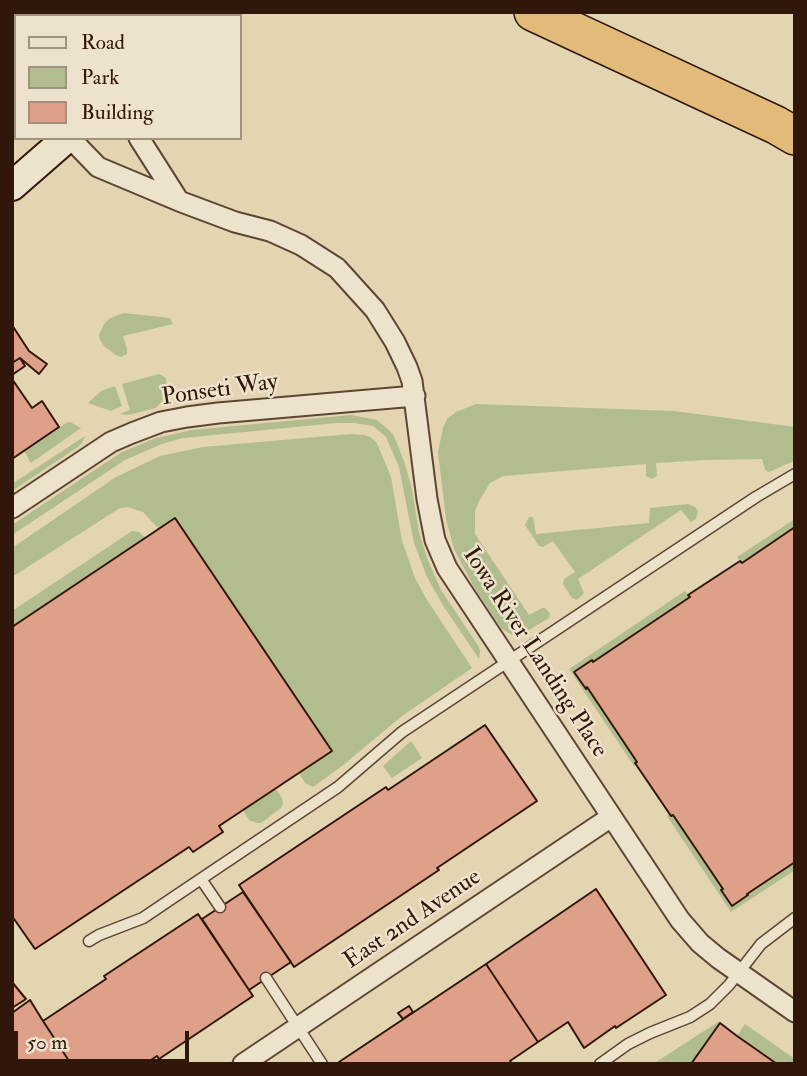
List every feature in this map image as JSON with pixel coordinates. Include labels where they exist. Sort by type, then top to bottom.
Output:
[{"type":"highway","points":[[533,12],[795,136]]},
{"type":"main road","points":[[12,186],[67,140]]},
{"type":"street","name":"Iowa River Landing Place","points":[[71,140],[98,167],[178,201],[235,222],[270,231],[301,245],[337,268],[375,310],[412,381],[427,499],[435,540],[447,568],[680,920],[700,943],[795,1012]]},
{"type":"street","points":[[140,140],[178,201]]},
{"type":"street","name":"Ponseti Way","points":[[12,508],[111,442],[161,422],[218,413],[415,396]]},
{"type":"street","name":"East 2nd Avenue","points":[[243,1064],[611,817]]},
{"type":"lane","points":[[89,941],[143,918],[338,787],[402,732],[777,483],[795,474]]},
{"type":"lane","points":[[201,879],[220,907]]},
{"type":"lane","points":[[600,1064],[628,1044],[704,1009],[716,999],[761,944],[795,918]]},
{"type":"lane","points":[[267,978],[323,1064]]},
{"type":"green space","points":[[124,313],[170,318],[173,324],[123,336],[127,354],[121,357],[105,347],[99,335],[110,318]]},
{"type":"green space","points":[[159,374],[166,378],[167,390],[156,408],[128,415],[120,414],[130,410],[122,384]]},
{"type":"green space","points":[[115,386],[122,406],[111,411],[88,403],[101,391]]},
{"type":"green space","points":[[476,404],[674,411],[795,427],[795,461],[768,472],[762,459],[705,460],[656,463],[657,476],[652,479],[646,476],[646,464],[503,476],[490,483],[475,511],[475,534],[529,615],[542,608],[550,614],[549,618],[522,634],[512,635],[501,628],[474,587],[454,549],[446,519],[438,452],[443,428],[447,419],[456,412]]},
{"type":"green space","points":[[351,415],[377,420],[394,436],[412,489],[419,532],[427,558],[441,590],[479,647],[479,659],[427,577],[414,543],[399,467],[386,437],[373,426],[337,423],[183,438],[162,444],[125,460],[12,535],[12,525],[122,452],[156,438],[192,430]]},
{"type":"green space","points":[[70,422],[81,428],[31,463],[24,451]]},
{"type":"green space","points":[[364,435],[376,442],[391,477],[402,541],[415,578],[472,668],[402,716],[313,787],[305,783],[299,773],[332,751],[175,518],[159,529],[143,512],[128,507],[120,508],[12,577],[12,548],[116,477],[160,456],[203,447]]},
{"type":"green space","points":[[85,436],[78,447],[12,491],[12,484]]},
{"type":"green space","points":[[688,504],[698,511],[696,519],[691,522],[681,510],[578,579],[584,593],[577,600],[572,598],[563,584],[564,579],[575,572],[553,541],[543,547],[539,546],[525,525],[529,517],[533,517],[536,534],[649,523],[650,508]]},
{"type":"green space","points":[[795,519],[795,527],[742,563],[737,557]]},
{"type":"green space","points":[[132,531],[139,532],[146,538],[12,627],[12,611]]},
{"type":"green space","points":[[685,591],[690,597],[593,662],[586,688],[637,762],[634,766],[569,669]]},
{"type":"green space","points":[[411,741],[422,758],[392,778],[383,766]]},
{"type":"green space","points":[[276,789],[282,798],[281,808],[261,823],[249,820],[243,810]]},
{"type":"green space","points":[[673,815],[723,889],[721,890],[747,894],[795,862],[795,870],[731,912],[667,816]]},
{"type":"green space","points":[[720,1023],[691,1064],[653,1064]]},
{"type":"green space","points":[[745,1024],[795,1059],[795,1064],[777,1064],[737,1036]]},
{"type":"building","points":[[12,325],[29,351],[47,364],[39,374],[20,358],[12,363]]},
{"type":"building","points":[[20,358],[25,366],[12,375],[12,363]]},
{"type":"building","points":[[12,379],[32,408],[42,401],[59,427],[12,459]]},
{"type":"building","points":[[175,518],[332,751],[219,826],[223,832],[193,852],[189,847],[35,949],[12,916],[12,627]]},
{"type":"building","points":[[795,527],[795,862],[732,906],[587,687],[586,689],[574,672]]},
{"type":"building","points":[[485,725],[537,801],[294,967],[239,885]]},
{"type":"building","points":[[596,889],[666,995],[584,1048],[568,1022],[538,1042],[486,964]]},
{"type":"building","points":[[243,892],[291,962],[249,990],[202,919]]},
{"type":"building","points":[[198,914],[253,996],[159,1059],[157,1056],[145,1064],[71,1064],[43,1021],[106,979],[104,976]]},
{"type":"building","points":[[486,964],[538,1042],[510,1061],[512,1064],[336,1064]]},
{"type":"building","points":[[12,982],[26,999],[12,1008]]},
{"type":"building","points":[[30,1000],[71,1064],[12,1064],[12,1013]]},
{"type":"building","points":[[409,1006],[413,1012],[403,1019],[398,1013]]},
{"type":"building","points":[[720,1023],[737,1036],[777,1064],[691,1064]]}]
